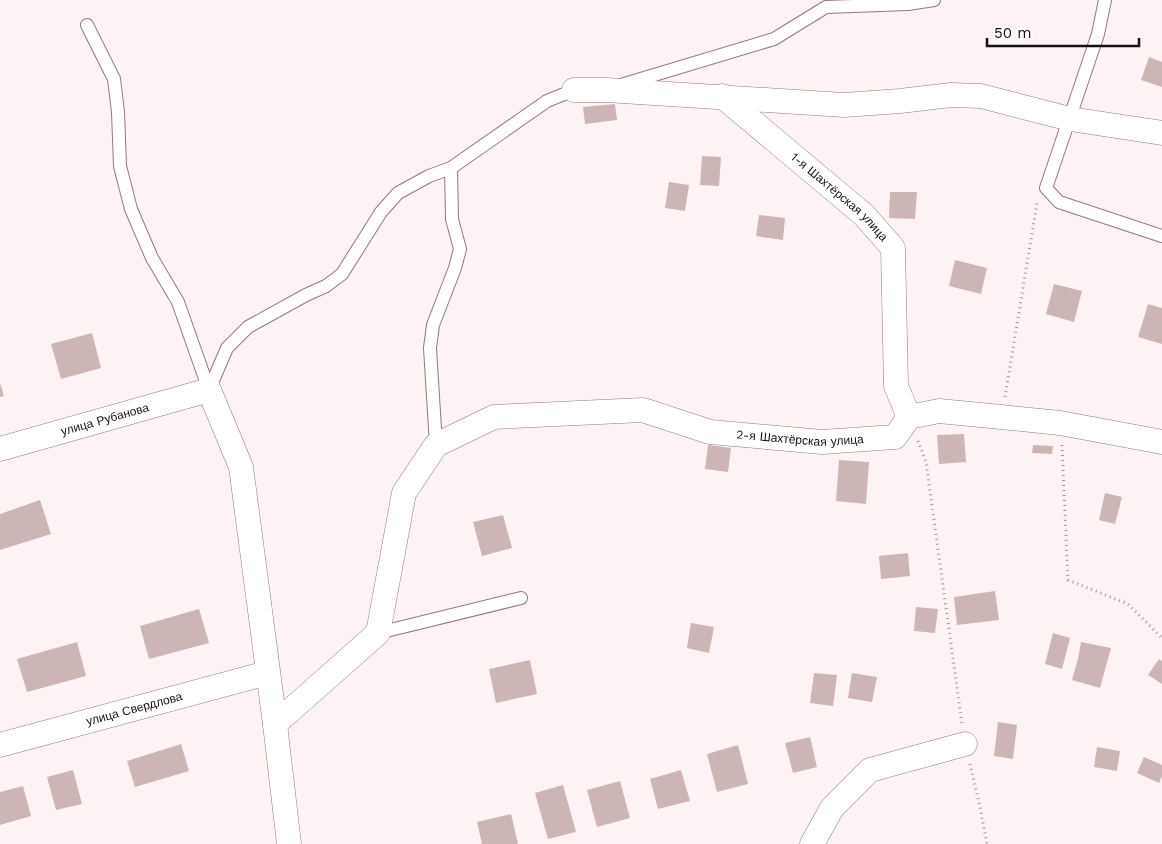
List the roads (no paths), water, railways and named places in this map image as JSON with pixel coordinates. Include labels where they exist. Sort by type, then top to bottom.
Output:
[{"type":"street","points":[[574,90],[722,96],[844,105],[900,101],[950,94],[981,96],[1070,119],[1162,133]]},
{"type":"street","name":"1-я Шахтёрская улица","points":[[722,96],[864,215],[893,248],[896,386],[909,417]]},
{"type":"street","points":[[209,390],[241,467],[289,844]]},
{"type":"street","name":"улица Рубанова","points":[[0,449],[209,390]]},
{"type":"street","name":"2-я Шахтёрская улица","points":[[436,445],[494,417],[643,410],[710,432],[822,442],[894,437],[909,417]]},
{"type":"street","points":[[909,417],[939,411],[1001,417],[1060,423],[1162,442]]},
{"type":"street","points":[[275,724],[378,633],[404,493],[436,445]]},
{"type":"street","name":"улица Свердлова","points":[[0,745],[267,673]]},
{"type":"street","points":[[812,844],[832,808],[870,770],[965,744]]},
{"type":"lane","points":[[606,90],[774,39],[826,7],[908,4],[934,0]]},
{"type":"lane","points":[[1105,0],[1098,34],[1046,188],[1058,202],[1162,236]]},
{"type":"lane","points":[[86,25],[114,79],[118,112],[120,166],[132,209],[152,258],[178,302],[209,390]]},
{"type":"lane","points":[[209,390],[227,348],[248,327],[326,286],[342,274],[382,212],[398,193],[429,176],[451,168],[547,101],[574,90]]},
{"type":"lane","points":[[436,445],[430,348],[432,326],[456,268],[460,249],[452,219],[451,168]]},
{"type":"lane","points":[[378,633],[522,598]]}]
